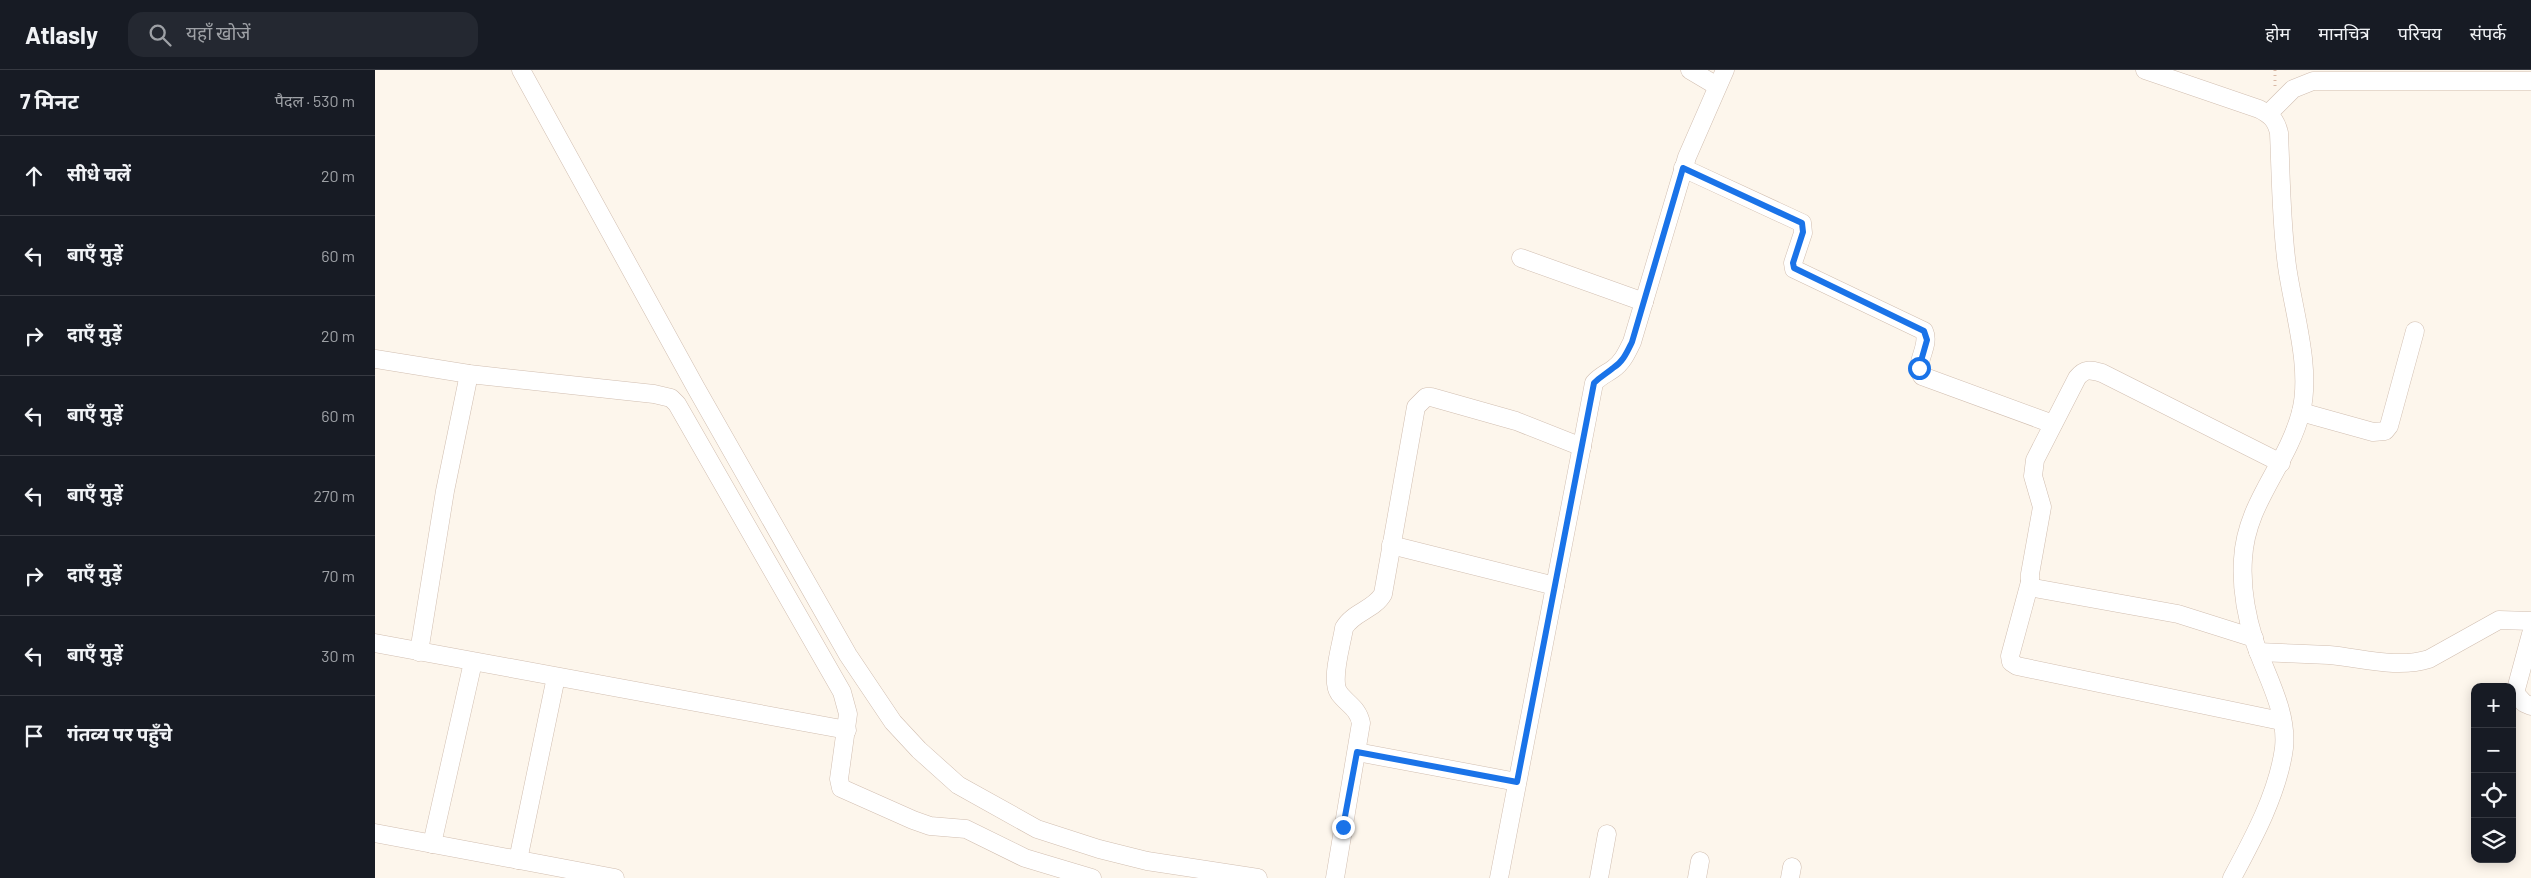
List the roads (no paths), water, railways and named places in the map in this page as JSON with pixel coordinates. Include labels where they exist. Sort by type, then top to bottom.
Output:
[{"type":"street","points":[[521,70],[696,388],[838,639],[875,697],[900,729],[958,786],[1037,829],[1099,849],[1147,861],[1258,878]]},
{"type":"street","points":[[1691,70],[1717,86]]},
{"type":"street","points":[[1499,878],[1594,383],[1602,374],[1614,368],[1624,359],[1632,342],[1683,168],[1725,70]]},
{"type":"street","points":[[2145,70],[2269,113],[2277,122],[2279,133],[2287,265],[2303,363],[2301,412],[2281,463],[2253,510],[2246,534],[2243,585],[2256,645],[2274,692],[2281,721],[2284,747],[2278,774],[2263,814],[2232,878]]},
{"type":"street","points":[[2269,113],[2293,89],[2313,81],[2531,82]]},
{"type":"street","points":[[1683,168],[1802,223],[1803,232],[1793,263],[1794,268],[1924,331],[1927,340],[1919,368],[1922,376],[2053,424]]},
{"type":"street","points":[[1521,258],[1644,302]]},
{"type":"street","points":[[2301,412],[2373,432],[2385,431],[2389,426],[2415,330]]},
{"type":"street","points":[[375,359],[469,374],[654,394],[671,398],[677,404],[842,692],[848,714],[839,784],[845,792],[930,826],[967,829],[1025,858],[1092,878]]},
{"type":"street","points":[[2281,463],[2102,373],[2090,370],[2082,372],[2053,424],[2033,468],[2042,507],[2030,582],[2010,656],[2011,662],[2017,666],[2281,721]]},
{"type":"street","points":[[419,652],[445,491],[469,374]]},
{"type":"street","points":[[1335,878],[1361,723],[1357,710],[1339,692],[1336,674],[1344,628],[1348,622],[1374,605],[1383,594],[1416,407],[1426,397],[1497,415],[1582,447]]},
{"type":"street","points":[[1391,545],[1555,586]]},
{"type":"street","points":[[2030,582],[2034,588],[2042,590],[2178,614],[2256,645],[2401,664],[2417,663],[2429,659],[2499,620],[2531,621]]},
{"type":"street","points":[[2531,634],[2515,693],[2524,703],[2531,706]]},
{"type":"street","points":[[375,643],[847,730]]},
{"type":"street","points":[[431,844],[473,662]]},
{"type":"street","points":[[518,860],[556,677]]},
{"type":"street","points":[[1357,752],[1517,782]]},
{"type":"street","points":[[375,833],[615,878]]},
{"type":"street","points":[[1599,878],[1607,834]]}]
